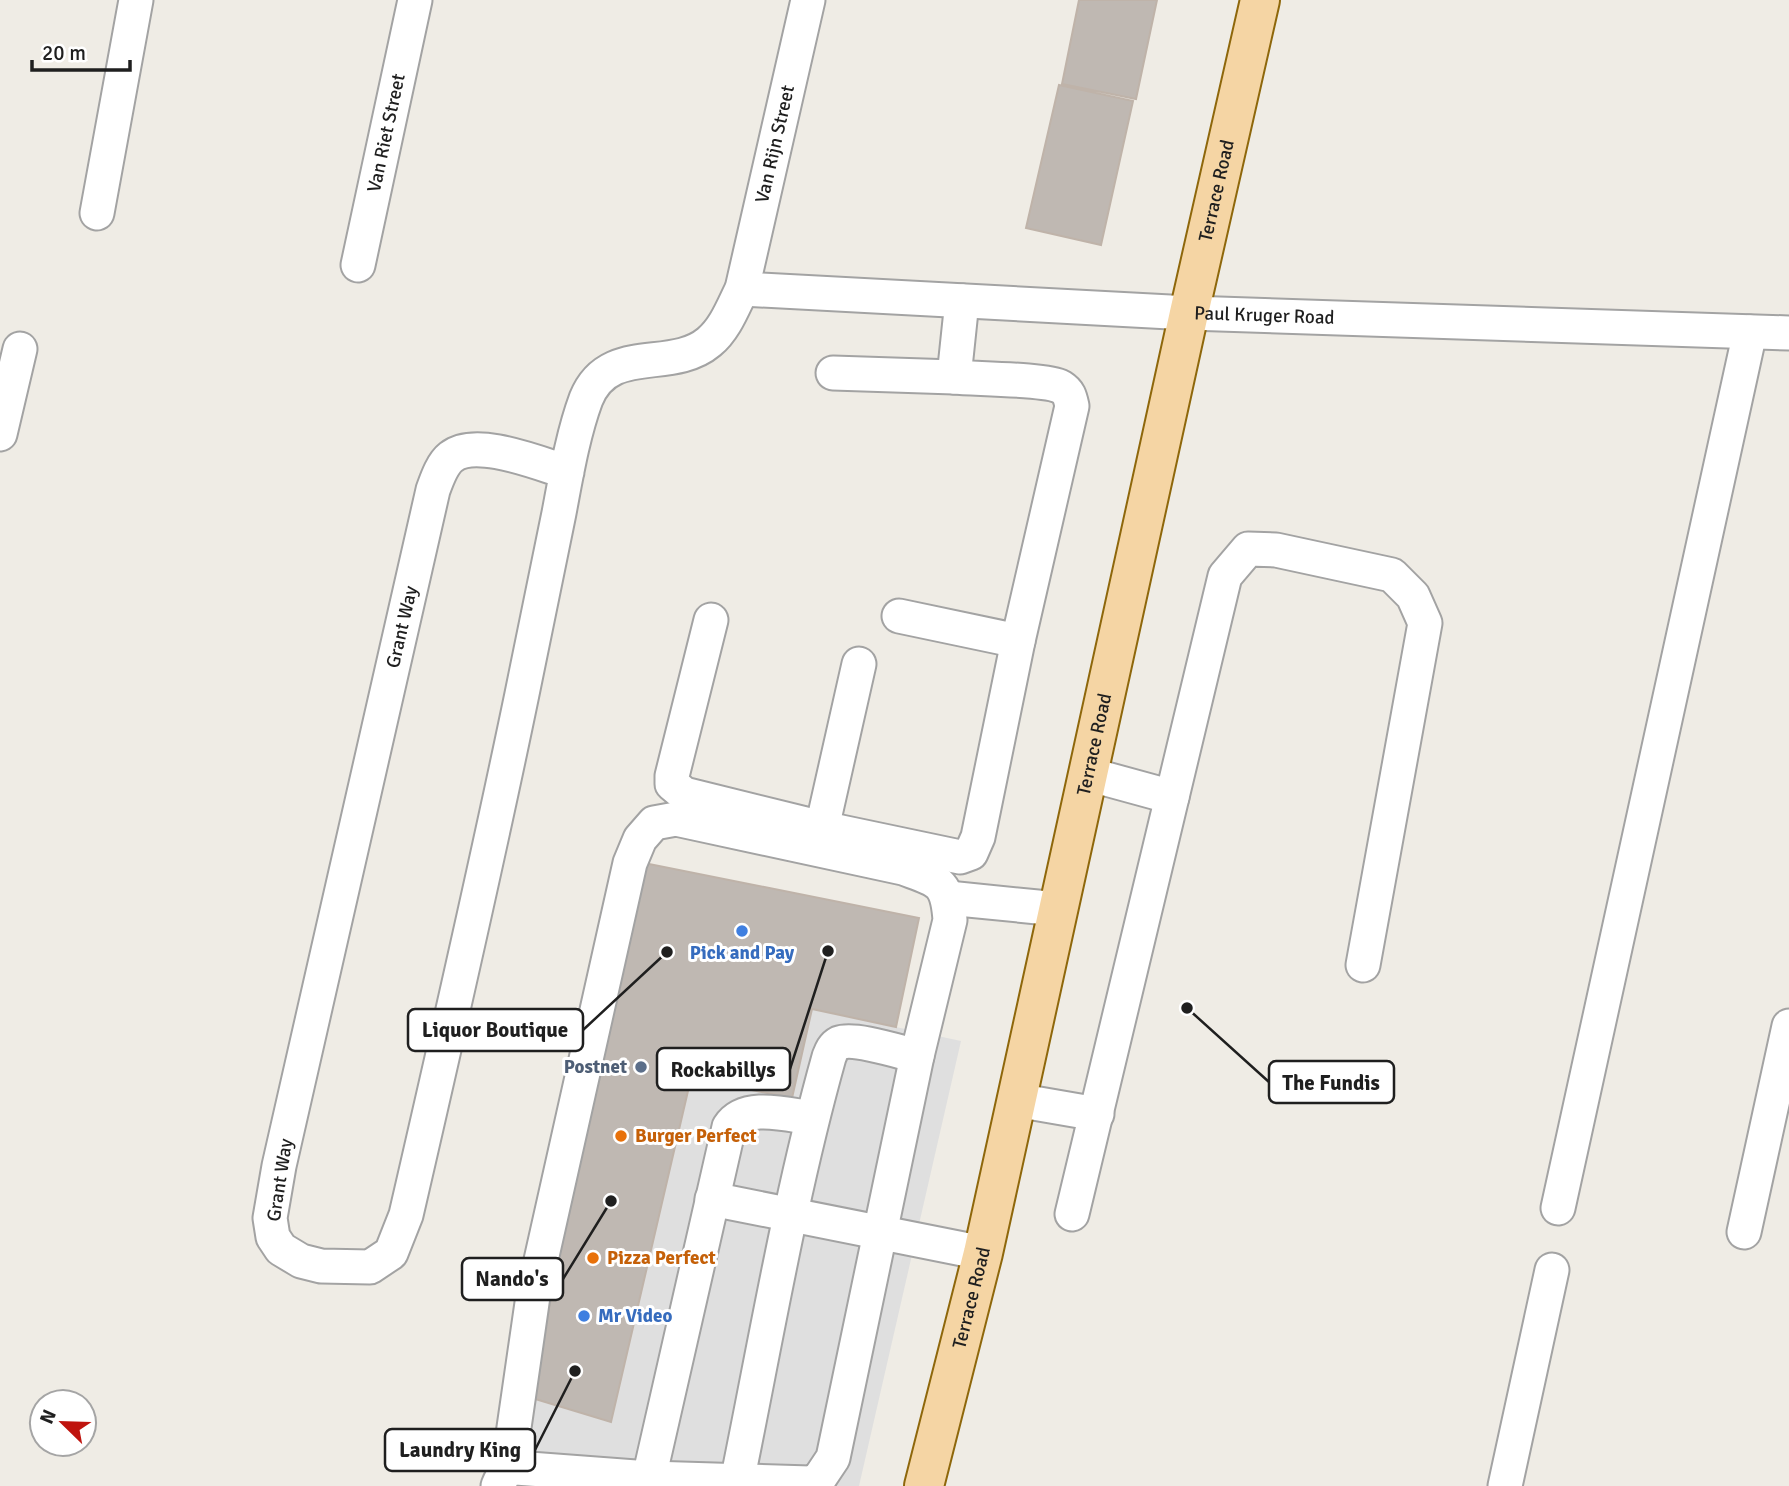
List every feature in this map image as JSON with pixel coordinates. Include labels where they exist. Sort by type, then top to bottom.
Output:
[{"type":"main road","name":"Terrace Road","points":[[924,1486],[983,1253],[1260,0]]},
{"type":"street","points":[[97,213],[136,0]]},
{"type":"street","name":"Van Riet Street","points":[[358,265],[415,0]]},
{"type":"street","name":"Van Rijn Street","points":[[567,472],[586,400],[594,384],[610,369],[627,363],[679,355],[697,349],[718,332],[742,289],[808,0]]},
{"type":"street","name":"Paul Kruger Road","points":[[742,289],[1189,313],[1789,333]]},
{"type":"street","points":[[954,377],[962,301]]},
{"type":"street","points":[[1558,1208],[1750,332]]},
{"type":"street","points":[[0,434],[19,349]]},
{"type":"street","points":[[711,621],[672,784],[684,794],[822,828],[960,858],[971,853],[978,837],[1018,641],[1072,406],[1070,395],[1060,387],[1042,383],[832,373]]},
{"type":"street","name":"Grant Way","points":[[477,449],[493,450],[567,472],[493,837],[407,1215],[391,1253],[370,1267],[321,1266],[301,1261],[281,1249],[273,1237],[270,1219],[272,1205],[433,490],[440,472],[452,456],[477,449]]},
{"type":"street","points":[[1072,1214],[1225,576],[1248,549],[1276,550],[1392,575],[1413,596],[1425,623],[1363,965]]},
{"type":"street","points":[[899,616],[1018,641]]},
{"type":"street","points":[[822,828],[859,664]]},
{"type":"street","points":[[1088,774],[1172,797]]},
{"type":"street","points":[[676,820],[903,868],[937,880],[948,898],[950,920],[918,1056],[851,1379],[830,1464],[819,1479],[810,1483],[649,1478],[526,1468],[503,1478],[533,1296],[631,863],[640,839],[654,823],[676,820]]},
{"type":"street","points":[[948,898],[1058,909]]},
{"type":"street","points":[[1744,1232],[1789,1027]]},
{"type":"street","points":[[737,1482],[812,1118],[833,1047],[839,1043],[852,1042],[918,1056]]},
{"type":"street","points":[[1016,1100],[1097,1114]]},
{"type":"street","points":[[649,1478],[729,1127],[741,1115],[760,1113],[812,1118]]},
{"type":"street","points":[[712,1199],[983,1253]]},
{"type":"street","points":[[1505,1486],[1552,1270]]},
{"type":"shaded area","points":[[812,1009],[961,1041],[859,1486],[510,1486],[532,1398],[611,1421],[691,1078],[791,1098]]},
{"type":"building","points":[[1079,0],[1157,0],[1136,99],[1062,84]]},
{"type":"building","points":[[1059,85],[1133,101],[1101,245],[1026,228]]},
{"type":"building","points":[[634,861],[919,918],[896,1027],[812,1009],[792,1098],[691,1078],[611,1422],[532,1398]]},
{"type":"place","name":"Pick and Pay","points":[[742,931]]},
{"type":"place","name":"Rockabillys","points":[[828,951]]},
{"type":"place","name":"Liquor Boutique","points":[[667,952]]},
{"type":"place","name":"The Fundis","points":[[1187,1008]]},
{"type":"place","name":"Postnet","points":[[641,1067]]},
{"type":"place","name":"Burger Perfect","points":[[621,1136]]},
{"type":"place","name":"Nando's","points":[[611,1201]]},
{"type":"place","name":"Pizza Perfect","points":[[593,1258]]},
{"type":"place","name":"Mr Video","points":[[584,1316]]},
{"type":"place","name":"Laundry King","points":[[575,1371]]}]
